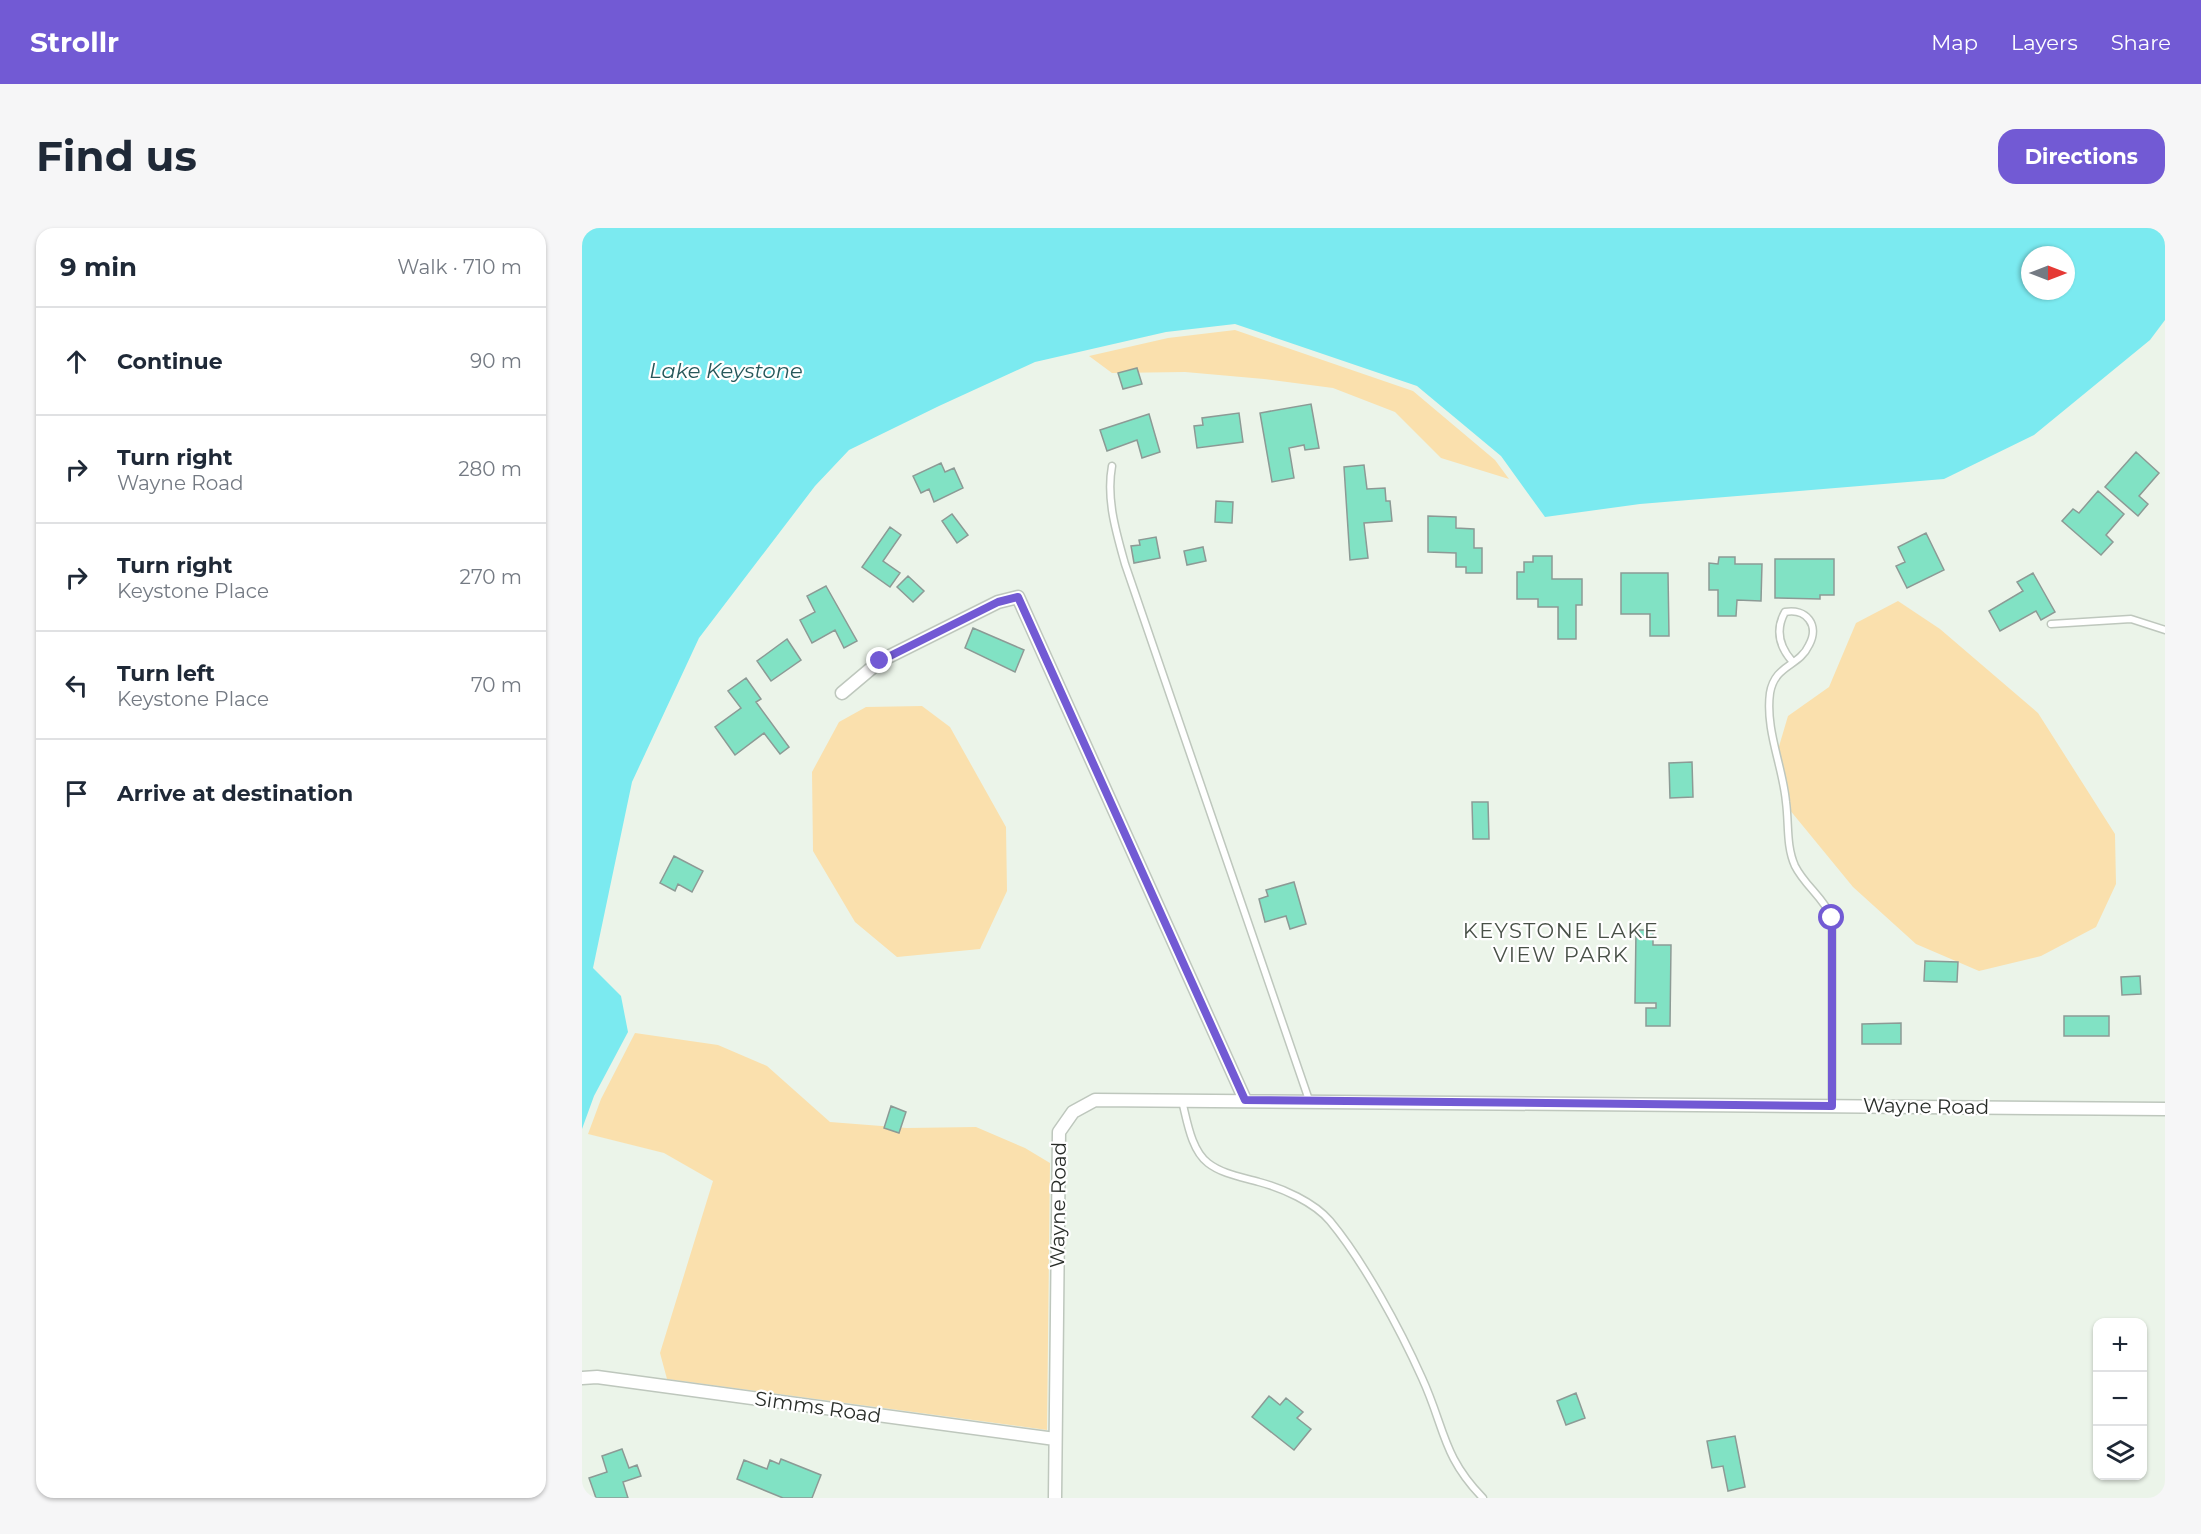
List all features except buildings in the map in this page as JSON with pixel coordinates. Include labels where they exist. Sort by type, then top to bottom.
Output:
[{"type":"street","points":[[842,693],[880,661],[998,602],[1018,597],[1245,1100]]},
{"type":"street","name":"Wayne Road","points":[[1054,1498],[1059,1132],[1073,1112],[1095,1100],[2165,1108]]},
{"type":"street","name":"Simms Road","points":[[582,1378],[595,1377],[1055,1439]]},
{"type":"lane","points":[[1112,466],[1109,484],[1111,504],[1125,564],[1309,1100]]},
{"type":"lane","points":[[1792,661],[1783,650],[1780,622],[1785,612],[1796,610],[1805,613],[1810,620],[1813,633],[1809,645],[1773,679],[1770,696],[1772,727],[1786,802],[1790,853],[1796,867],[1828,907],[1832,918],[1832,1106]]},
{"type":"lane","points":[[2051,624],[2131,619],[2165,630]]},
{"type":"lane","points":[[1182,1100],[1191,1135],[1207,1162],[1228,1174],[1262,1183],[1299,1198],[1328,1219],[1362,1264],[1422,1378],[1448,1453],[1460,1472],[1483,1498]]},
{"type":"shaded area","points":[[1235,330],[1413,391],[1495,460],[1509,479],[1441,458],[1395,412],[1333,388],[1185,372],[1112,373],[1089,356],[1168,338]]},
{"type":"shaded area","points":[[1898,601],[1940,629],[2038,713],[2115,834],[2116,884],[2096,927],[2041,956],[1979,971],[1916,944],[1853,887],[1789,809],[1775,760],[1788,716],[1829,687],[1856,623]]},
{"type":"shaded area","points":[[922,706],[950,727],[1006,827],[1007,891],[980,949],[897,957],[855,922],[813,851],[812,772],[839,722],[866,707]]},
{"type":"shaded area","points":[[635,1033],[718,1045],[767,1066],[830,1122],[907,1128],[976,1127],[1025,1148],[1050,1163],[1047,1430],[667,1379],[660,1353],[713,1181],[664,1153],[588,1134],[601,1099]]},
{"type":"water","name":"Lake Keystone","points":[[582,228],[2165,228],[2165,320],[2150,340],[2034,435],[1944,479],[1640,504],[1545,517],[1501,456],[1417,386],[1235,324],[1166,332],[1035,362],[849,450],[815,486],[699,638],[632,782],[593,968],[621,996],[628,1032],[594,1096],[582,1129]]},
{"type":"district","name":"KEYSTONE LAKE VIEW PARK","points":[[1561,943]]},
{"type":"route","points":[[880,661],[998,602],[1018,597],[1245,1100],[1832,1106],[1832,918]]}]
